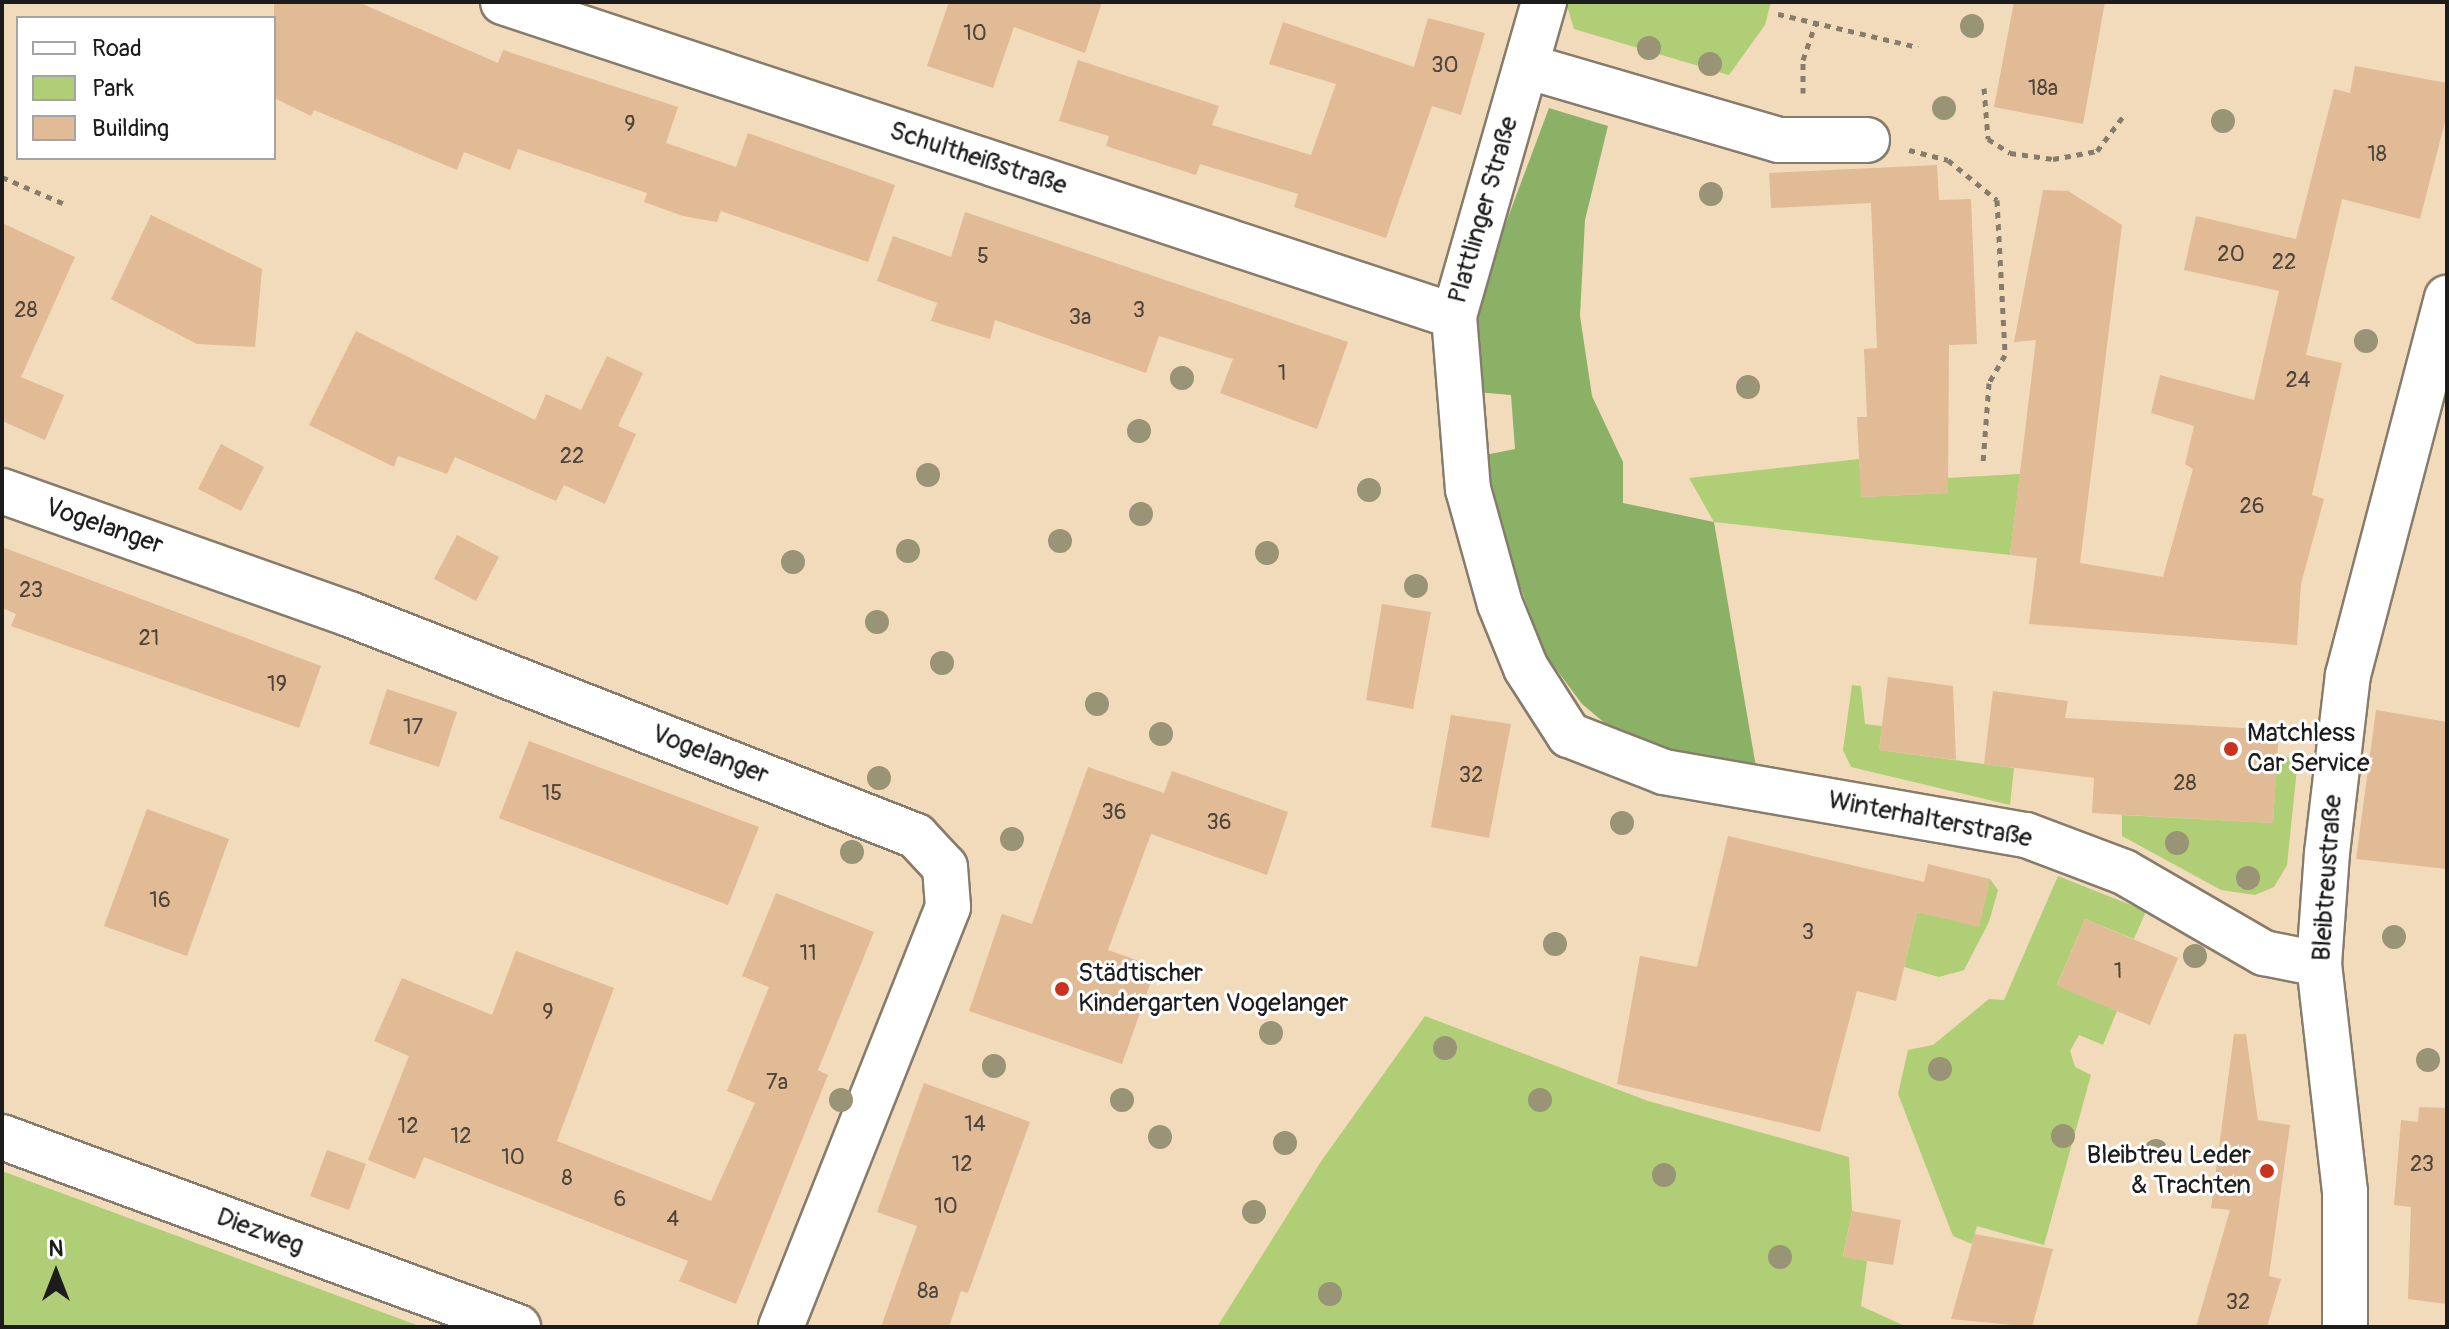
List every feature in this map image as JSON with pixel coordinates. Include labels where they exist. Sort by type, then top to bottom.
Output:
[{"type":"street","name":"Schultheißstraße","points":[[503,2],[1454,316]]},
{"type":"street","name":"Plattlinger Straße","points":[[1543,2],[1454,316],[1468,489],[1492,575],[1526,668],[1569,735]]},
{"type":"street","points":[[1526,66],[1779,140],[1867,140]]},
{"type":"street","name":"Bleibtreustraße","points":[[2345,1327],[2345,1192],[2319,964],[2348,675],[2447,298]]},
{"type":"street","name":"Vogelanger","points":[[2,491],[349,614],[916,836],[945,867],[948,907],[781,1327]]},
{"type":"street","name":"Winterhalterstraße","points":[[1569,735],[1664,772],[2026,835],[2124,872],[2264,953],[2319,964]]},
{"type":"street","name":"Diezweg","points":[[2,1137],[518,1327]]},
{"type":"path","points":[[1778,14],[1918,47]]},
{"type":"path","points":[[1803,60],[1816,23]]},
{"type":"path","points":[[1984,88],[1988,139],[2010,153],[2053,159],[2097,151],[2125,114]]},
{"type":"path","points":[[1867,140],[1948,160],[1997,200],[2005,355],[1989,383],[1983,463]]},
{"type":"path","points":[[2,177],[65,204]]},
{"type":"green space","points":[[1566,2],[1771,2],[1765,25],[1729,75],[1574,29]]},
{"type":"green space","points":[[1549,108],[1608,126],[1585,220],[1580,316],[1592,396],[1623,462],[1623,503],[1714,522],[1756,767],[1660,752],[1613,730],[1582,704],[1545,654],[1488,499],[1485,455],[1515,449],[1511,395],[1476,392],[1477,300]]},
{"type":"green space","points":[[1859,459],[1862,497],[1946,493],[1946,478],[2020,474],[2010,555],[1714,522],[1689,478]]},
{"type":"green space","points":[[1852,685],[1861,686],[1865,724],[1882,726],[1879,750],[2014,768],[2010,805],[1851,767],[1843,750]]},
{"type":"green space","points":[[2277,755],[2298,759],[2287,865],[2274,887],[2255,895],[2221,890],[2122,836],[2122,815],[2273,823]]},
{"type":"green space","points":[[2058,876],[2146,911],[2134,939],[2085,919],[2057,985],[2117,1011],[2103,1045],[2079,1035],[2070,1051],[2075,1067],[2091,1075],[2044,1245],[1977,1226],[1972,1244],[1953,1236],[1898,1094],[1908,1050],[1933,1045],[1989,999],[2004,1000]]},
{"type":"green space","points":[[1990,879],[1998,890],[1989,922],[1964,970],[1939,977],[1904,967],[1917,912],[1979,926]]},
{"type":"green space","points":[[1425,1016],[1648,1101],[1849,1157],[1852,1211],[1843,1256],[1867,1261],[1861,1306],[1907,1327],[1217,1327],[1322,1160]]},
{"type":"green space","points":[[2,1171],[422,1327],[2,1327]]},
{"type":"building","points":[[274,2],[358,2],[498,63],[503,50],[678,107],[666,143],[736,167],[748,133],[895,185],[868,262],[721,211],[717,222],[683,216],[644,202],[647,193],[518,149],[510,170],[464,152],[457,170],[314,110],[311,116],[276,99]]},
{"type":"building","points":[[949,2],[1102,2],[1085,53],[1014,27],[993,88],[927,66]]},
{"type":"building","points":[[2014,2],[2105,2],[2083,124],[1994,107]]},
{"type":"building","points":[[1428,18],[1485,33],[1461,115],[1432,106],[1386,238],[1294,207],[1298,194],[1200,164],[1196,175],[1106,146],[1109,136],[1059,121],[1078,60],[1219,106],[1212,125],[1311,155],[1336,84],[1269,64],[1283,22],[1414,67]]},
{"type":"building","points":[[2355,66],[2447,83],[2447,114],[2420,219],[2342,199],[2306,355],[2342,363],[2312,495],[2324,499],[2301,584],[2297,645],[2029,624],[2037,558],[2010,555],[2036,340],[2014,342],[2043,190],[2068,191],[2122,225],[2080,563],[2163,577],[2193,469],[2185,464],[2194,426],[2151,413],[2160,375],[2254,400],[2279,291],[2184,270],[2196,216],[2296,239],[2334,89],[2350,93]]},
{"type":"building","points":[[1937,165],[1939,200],[1971,199],[1977,344],[1949,345],[1948,493],[1861,497],[1857,417],[1867,417],[1864,349],[1877,348],[1871,203],[1771,208],[1769,173]]},
{"type":"building","points":[[965,212],[1348,342],[1317,429],[1220,393],[1233,359],[1159,336],[1146,373],[995,320],[990,339],[931,321],[937,303],[877,281],[893,236],[951,257]]},
{"type":"building","points":[[151,215],[262,269],[255,347],[197,344],[111,299]]},
{"type":"building","points":[[2,223],[75,257],[21,377],[64,395],[45,440],[2,421]]},
{"type":"building","points":[[356,331],[535,420],[546,394],[581,410],[607,356],[643,373],[618,426],[636,434],[605,504],[564,485],[556,501],[455,457],[447,474],[398,456],[394,467],[309,425]]},
{"type":"building","points":[[221,444],[264,467],[241,511],[198,489]]},
{"type":"building","points":[[457,535],[499,557],[476,601],[434,579]]},
{"type":"building","points":[[2,547],[321,666],[299,728],[11,626],[16,614],[2,608]]},
{"type":"building","points":[[1382,604],[1431,612],[1413,709],[1366,700]]},
{"type":"building","points":[[1888,677],[1953,686],[1956,760],[1879,750]]},
{"type":"building","points":[[387,689],[457,712],[439,767],[369,744]]},
{"type":"building","points":[[1993,691],[2068,701],[2065,718],[2279,730],[2273,823],[2092,813],[2094,778],[1984,764]]},
{"type":"building","points":[[2376,710],[2447,722],[2447,869],[2356,859]]},
{"type":"building","points":[[1451,715],[1511,724],[1489,838],[1431,827]]},
{"type":"building","points":[[529,741],[759,827],[728,905],[499,818]]},
{"type":"building","points":[[1088,767],[1164,793],[1172,771],[1288,812],[1267,875],[1151,834],[1108,950],[1156,967],[1122,1064],[969,1011],[1002,914],[1032,924]]},
{"type":"building","points":[[147,809],[229,839],[187,956],[104,926]]},
{"type":"building","points":[[1728,836],[1924,882],[1928,864],[1990,879],[1979,927],[1917,912],[1896,1001],[1857,991],[1820,1132],[1617,1084],[1640,956],[1697,967]]},
{"type":"building","points":[[776,893],[874,932],[818,1070],[828,1075],[736,1304],[679,1281],[688,1261],[424,1157],[415,1179],[368,1160],[409,1056],[374,1041],[402,978],[492,1015],[516,951],[614,988],[557,1141],[711,1201],[755,1103],[727,1091],[769,987],[742,976]]},
{"type":"building","points":[[2085,919],[2178,958],[2150,1025],[2057,986]]},
{"type":"building","points":[[2234,1034],[2246,1034],[2258,1120],[2290,1125],[2269,1276],[2281,1279],[2267,1327],[2196,1327],[2230,1210],[2211,1208]]},
{"type":"building","points":[[924,1083],[1030,1122],[968,1293],[961,1291],[949,1327],[881,1327],[917,1226],[877,1212]]},
{"type":"building","points":[[2419,1107],[2447,1108],[2447,1304],[2408,1299],[2411,1207],[2394,1205],[2401,1120],[2418,1122]]},
{"type":"building","points":[[327,1150],[366,1164],[349,1210],[310,1196]]},
{"type":"building","points":[[1852,1211],[1901,1220],[1893,1265],[1843,1257]]},
{"type":"building","points":[[1975,1234],[2053,1249],[2032,1327],[1951,1319]]},
{"type":"place","name":"Matchless Car Service","points":[[2231,749]]},
{"type":"place","name":"Städtischer Kindergarten Vogelanger","points":[[1062,989]]},
{"type":"place","name":"Bleibtreu Leder & Trachten","points":[[2267,1171]]}]
